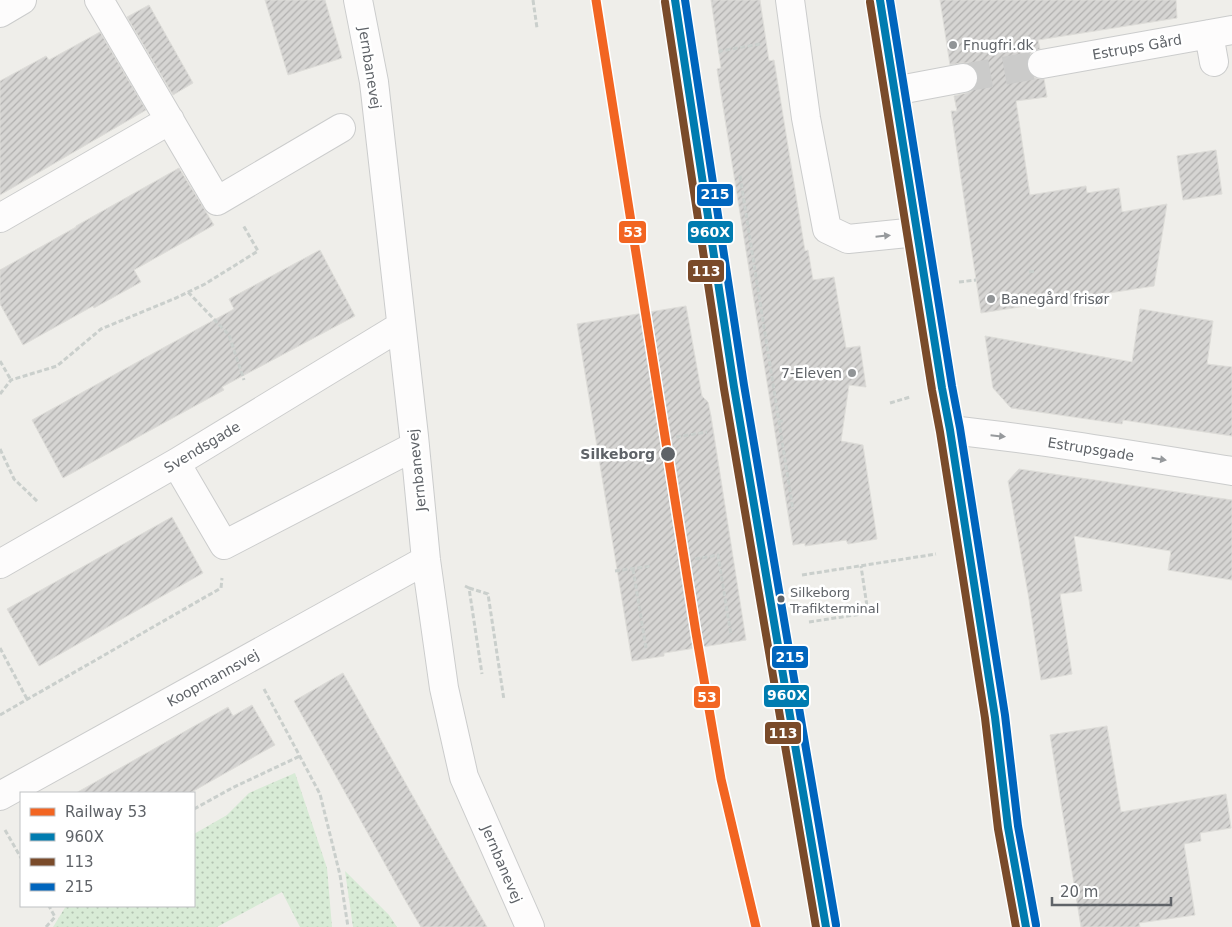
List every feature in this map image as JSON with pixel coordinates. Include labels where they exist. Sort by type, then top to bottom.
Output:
[{"type":"street","points":[[0,13],[22,0]]},
{"type":"street","points":[[99,0],[217,201],[341,128]]},
{"type":"street","name":"Jernbanevej","points":[[358,0],[374,82],[426,560],[444,688],[464,777],[530,927]]},
{"type":"street","points":[[675,0],[734,387],[826,927]]},
{"type":"street","points":[[790,0],[806,118],[826,229],[848,239],[917,232]]},
{"type":"street","points":[[880,0],[969,548],[995,717],[1008,826],[1026,927]]},
{"type":"street","points":[[1214,62],[1220,32]]},
{"type":"street","name":"Estrups Gård","points":[[1042,64],[1220,32]]},
{"type":"street","points":[[894,91],[963,78]]},
{"type":"street","points":[[0,218],[170,120]]},
{"type":"street","name":"Svendsgade","points":[[0,564],[176,463],[401,326]]},
{"type":"street","name":"Estrupsgade","points":[[950,430],[1044,442],[1232,471]]},
{"type":"street","points":[[176,463],[224,545],[415,446]]},
{"type":"street","name":"Koopmannsvej","points":[[0,796],[426,560]]},
{"type":"path","points":[[533,0],[537,28]]},
{"type":"path","points":[[721,61],[720,51],[795,38]]},
{"type":"path","points":[[738,168],[794,517]]},
{"type":"path","points":[[0,394],[11,380],[57,366],[101,329],[205,284],[258,251],[226,196]]},
{"type":"path","points":[[1029,272],[1036,271]]},
{"type":"path","points":[[188,292],[228,335],[255,415]]},
{"type":"path","points":[[0,362],[11,380]]},
{"type":"path","points":[[779,422],[785,420]]},
{"type":"path","points":[[0,449],[14,479],[64,528]]},
{"type":"path","points":[[0,715],[221,588],[224,545]]},
{"type":"path","points":[[768,581],[969,548]]},
{"type":"path","points":[[696,559],[718,555],[731,635]]},
{"type":"path","points":[[615,572],[650,566]]},
{"type":"path","points":[[806,623],[868,613],[861,566]]},
{"type":"path","points":[[633,569],[646,648]]},
{"type":"path","points":[[469,588],[488,594],[504,700]]},
{"type":"path","points":[[472,604],[482,674]]},
{"type":"path","points":[[0,648],[27,699]]},
{"type":"path","points":[[248,658],[320,794],[340,875],[348,927]]},
{"type":"path","points":[[195,808],[232,788],[300,756]]},
{"type":"path","points":[[4,829],[20,856]]},
{"type":"path","points":[[46,927],[55,917],[50,907]]},
{"type":"green space","points":[[295,773],[327,868],[332,927],[300,927],[282,892],[217,927],[53,927],[65,907],[195,907],[195,833],[227,815],[249,793]]},
{"type":"green space","points":[[345,871],[389,915],[397,927],[353,927]]},
{"type":"building","points":[[265,0],[325,0],[342,58],[288,75]]},
{"type":"building","points":[[711,0],[760,0],[769,61],[774,60],[805,251],[808,250],[813,280],[834,277],[846,348],[860,346],[866,387],[849,385],[841,441],[863,445],[877,539],[848,544],[846,540],[805,546],[805,543],[793,545],[717,69],[721,68]]},
{"type":"building","points":[[940,0],[1176,0],[1177,18],[1038,40],[1040,49],[1032,52],[1028,58],[1027,66],[1030,74],[1036,78],[1044,79],[1047,97],[1016,101],[1030,195],[1086,186],[1087,193],[1119,188],[1122,212],[1167,204],[1154,286],[981,313],[951,111],[957,111],[954,96],[973,90],[978,84],[978,76],[975,68],[969,63],[950,65]]},
{"type":"building","points":[[149,5],[193,83],[173,95],[127,17]]},
{"type":"building","points":[[100,32],[146,110],[0,195],[0,81],[46,56],[49,60]]},
{"type":"building","points":[[1216,150],[1222,194],[1183,200],[1177,156]]},
{"type":"building","points":[[179,168],[214,225],[134,270],[141,282],[23,345],[0,304],[0,270]]},
{"type":"building","points":[[320,250],[355,316],[222,387],[224,390],[63,478],[32,420],[234,309],[229,299]]},
{"type":"building","points":[[686,306],[702,396],[708,402],[711,416],[746,640],[664,653],[664,656],[632,661],[577,324]]},
{"type":"building","points":[[1140,309],[1213,321],[1207,364],[1232,367],[1232,436],[1123,420],[1122,424],[1011,408],[993,388],[985,336],[1132,362]]},
{"type":"building","points":[[1019,469],[1232,500],[1232,580],[1168,570],[1171,551],[1074,536],[1082,591],[1060,594],[1072,674],[1041,680],[1008,481]]},
{"type":"building","points":[[172,517],[203,573],[39,666],[7,609]]},
{"type":"building","points":[[343,673],[487,927],[421,927],[404,898],[294,701]]},
{"type":"building","points":[[252,705],[275,745],[192,792],[78,792],[228,707],[233,716]]},
{"type":"building","points":[[1107,726],[1121,812],[1226,794],[1231,828],[1200,833],[1201,841],[1184,844],[1195,915],[1139,923],[1140,927],[1081,927],[1050,735]]},
{"type":"tunnel","points":[[963,78],[1042,64]]},
{"type":"rail line","name":"53","points":[[596,0],[696,633],[721,779],[756,927]]},
{"type":"transit line","name":"960X","points":[[675,0],[734,387],[826,927]]},
{"type":"transit line","name":"215","points":[[685,0],[744,385],[836,925]]},
{"type":"transit line","name":"960X","points":[[880,0],[950,430],[995,717],[1008,827],[1026,927]]},
{"type":"transit line","name":"215","points":[[890,0],[960,428],[1005,715],[1018,826],[1036,925]]},
{"type":"transit line","name":"113","points":[[665,2],[724,389],[816,927]]},
{"type":"transit line","name":"113","points":[[870,2],[985,718],[998,829],[1016,927]]},
{"type":"place","name":"Fnugfri.dk","points":[[953,45]]},
{"type":"place","name":"Banegård frisør","points":[[991,299]]},
{"type":"place","name":"7-Eleven","points":[[852,373]]},
{"type":"place","name":"Silkeborg","points":[[668,454]]},
{"type":"place","name":"Silkeborg Trafikterminal","points":[[781,599]]}]
